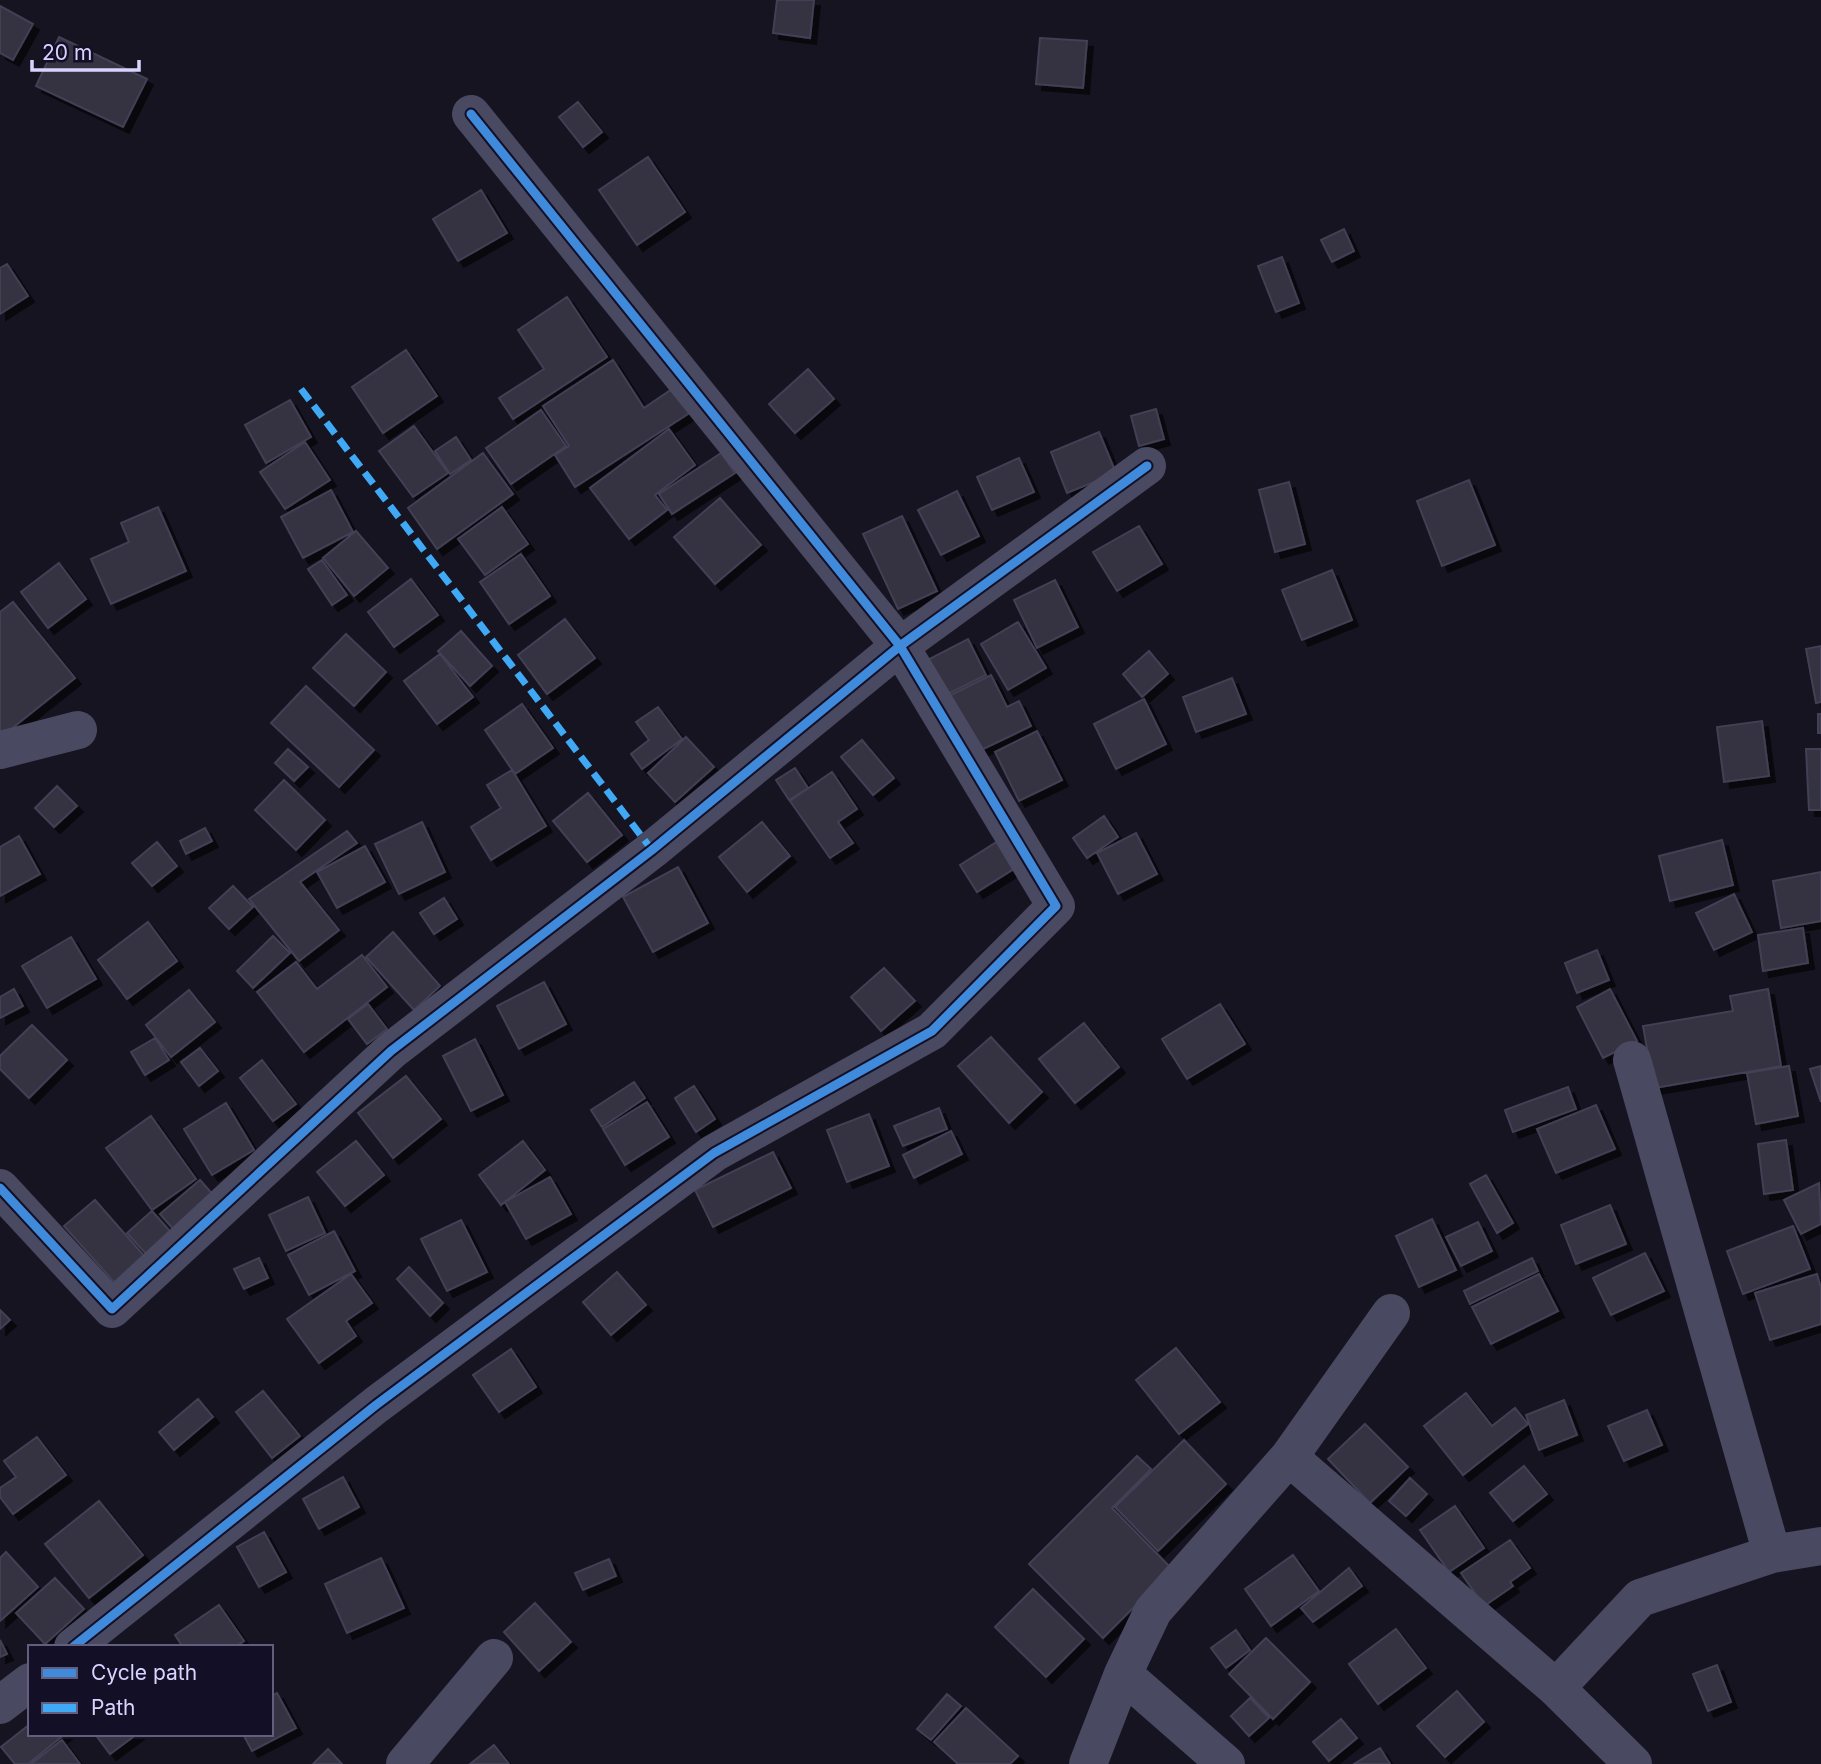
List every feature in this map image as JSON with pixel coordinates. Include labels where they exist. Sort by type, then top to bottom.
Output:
[{"type":"street","points":[[76,1645],[376,1405],[714,1153],[932,1031],[1056,906],[900,646],[471,114]]},
{"type":"street","points":[[0,1188],[112,1309],[391,1051],[652,850],[900,646],[1147,466]]},
{"type":"street","points":[[0,750],[78,730]]},
{"type":"street","points":[[1632,1060],[1772,1554]]},
{"type":"street","points":[[1088,1764],[1123,1674],[1153,1611],[1289,1457],[1391,1313]]},
{"type":"street","points":[[1289,1457],[1556,1688],[1633,1764]]},
{"type":"street","points":[[1556,1688],[1640,1598],[1772,1554],[1821,1546]]},
{"type":"street","points":[[405,1764],[494,1658]]},
{"type":"street","points":[[1123,1674],[1226,1764]]},
{"type":"street","points":[[0,1706],[28,1684]]},
{"type":"building","points":[[777,0],[814,0],[810,38],[773,33]]},
{"type":"building","points":[[0,6],[33,24],[13,60],[0,53]]},
{"type":"building","points":[[59,37],[147,79],[123,127],[36,86]]},
{"type":"building","points":[[1040,38],[1087,41],[1083,88],[1036,84]]},
{"type":"building","points":[[578,102],[602,132],[583,147],[559,117]]},
{"type":"building","points":[[648,157],[685,212],[637,245],[599,190]]},
{"type":"building","points":[[481,190],[507,233],[458,261],[433,219]]},
{"type":"building","points":[[1344,229],[1354,251],[1332,262],[1321,240]]},
{"type":"building","points":[[1282,257],[1299,303],[1276,312],[1258,266]]},
{"type":"building","points":[[7,264],[28,296],[0,314],[0,268]]},
{"type":"building","points":[[567,297],[607,357],[513,419],[499,398],[544,369],[518,330]]},
{"type":"building","points":[[406,350],[437,396],[383,433],[352,387]]},
{"type":"building","points":[[613,360],[644,408],[675,387],[691,412],[575,487],[555,455],[569,446],[543,406]]},
{"type":"building","points":[[808,369],[834,399],[795,433],[769,404]]},
{"type":"building","points":[[290,400],[311,437],[266,463],[245,425]]},
{"type":"building","points":[[1156,409],[1164,439],[1139,446],[1131,416]]},
{"type":"building","points":[[541,410],[566,446],[511,484],[486,448]]},
{"type":"building","points":[[414,426],[448,473],[413,497],[379,451]]},
{"type":"building","points":[[669,429],[695,465],[655,495],[667,510],[629,539],[590,488]]},
{"type":"building","points":[[1099,432],[1116,473],[1067,493],[1051,452]]},
{"type":"building","points":[[456,437],[471,460],[450,474],[435,451]]},
{"type":"building","points":[[305,442],[330,480],[285,509],[260,472]]},
{"type":"building","points":[[483,453],[513,494],[437,549],[408,508]]},
{"type":"building","points":[[721,453],[735,473],[672,514],[659,494]]},
{"type":"building","points":[[1019,458],[1034,492],[992,510],[977,477]]},
{"type":"building","points":[[1469,480],[1495,545],[1442,566],[1417,501]]},
{"type":"building","points":[[1289,482],[1305,544],[1275,552],[1259,490]]},
{"type":"building","points":[[331,490],[353,532],[303,558],[281,517]]},
{"type":"building","points":[[957,491],[979,536],[941,555],[918,510]]},
{"type":"building","points":[[720,498],[761,545],[715,584],[674,537]]},
{"type":"building","points":[[158,507],[186,571],[111,604],[91,559],[129,542],[121,523]]},
{"type":"building","points":[[502,507],[528,544],[485,575],[458,539]]},
{"type":"building","points":[[902,516],[937,591],[898,609],[863,534]]},
{"type":"building","points":[[1139,526],[1162,564],[1117,591],[1093,552]]},
{"type":"building","points":[[356,531],[388,568],[354,596],[323,558]]},
{"type":"building","points":[[521,554],[550,596],[509,624],[480,582]]},
{"type":"building","points":[[322,560],[347,595],[332,605],[308,569]]},
{"type":"building","points":[[59,563],[86,599],[48,628],[21,592]]},
{"type":"building","points":[[1332,570],[1352,620],[1302,640],[1282,590]]},
{"type":"building","points":[[411,579],[438,615],[394,647],[368,612]]},
{"type":"building","points":[[1055,580],[1078,627],[1037,648],[1014,600]]},
{"type":"building","points":[[13,602],[75,678],[0,738],[0,612]]},
{"type":"building","points":[[565,619],[595,658],[547,694],[518,655]]},
{"type":"building","points":[[1018,622],[1046,668],[1008,690],[981,644]]},
{"type":"building","points":[[461,631],[492,666],[470,686],[438,651]]},
{"type":"building","points":[[346,634],[386,672],[354,706],[313,668]]},
{"type":"building","points":[[968,639],[986,675],[938,699],[920,664]]},
{"type":"building","points":[[1821,646],[1821,702],[1816,703],[1806,649]]},
{"type":"building","points":[[1149,651],[1168,674],[1142,697],[1123,674]]},
{"type":"building","points":[[440,654],[473,697],[437,724],[404,681]]},
{"type":"building","points":[[991,675],[1007,707],[1019,701],[1031,726],[975,753],[947,697]]},
{"type":"building","points":[[1232,678],[1246,714],[1196,732],[1183,697]]},
{"type":"building","points":[[306,686],[374,750],[339,787],[271,723]]},
{"type":"building","points":[[1144,699],[1166,744],[1116,769],[1094,724]]},
{"type":"building","points":[[522,704],[553,748],[515,774],[485,730]]},
{"type":"building","points":[[658,707],[682,739],[642,769],[631,754],[649,740],[636,722]]},
{"type":"building","points":[[1818,714],[1821,714],[1821,733],[1818,733]]},
{"type":"building","points":[[1762,721],[1769,776],[1724,782],[1717,727]]},
{"type":"building","points":[[1037,731],[1062,780],[1019,801],[995,752]]},
{"type":"building","points":[[686,737],[714,767],[675,802],[648,773]]},
{"type":"building","points":[[862,740],[894,778],[873,795],[841,757]]},
{"type":"building","points":[[288,749],[308,767],[294,781],[275,763]]},
{"type":"building","points":[[1806,749],[1821,749],[1821,810],[1809,810]]},
{"type":"building","points":[[795,768],[808,788],[789,800],[776,780]]},
{"type":"building","points":[[512,770],[546,826],[491,860],[471,827],[501,808],[487,785]]},
{"type":"building","points":[[832,772],[857,809],[838,822],[853,843],[830,858],[790,801]]},
{"type":"building","points":[[284,780],[325,820],[296,850],[255,810]]},
{"type":"building","points":[[57,786],[77,806],[54,827],[35,808]]},
{"type":"building","points":[[588,793],[622,835],[587,862],[553,821]]},
{"type":"building","points":[[1104,816],[1118,837],[1087,858],[1073,838]]},
{"type":"building","points":[[422,822],[445,872],[399,894],[375,844]]},
{"type":"building","points":[[762,822],[790,856],[747,892],[719,857]]},
{"type":"building","points":[[205,828],[212,841],[186,854],[180,841]]},
{"type":"building","points":[[347,831],[357,843],[300,882],[339,930],[299,961],[249,899]]},
{"type":"building","points":[[1136,833],[1157,874],[1118,894],[1097,853]]},
{"type":"building","points":[[19,836],[40,874],[0,896],[0,847]]},
{"type":"building","points":[[1003,838],[1020,865],[977,892],[960,865]]},
{"type":"building","points":[[1722,840],[1733,885],[1670,901],[1659,856]]},
{"type":"building","points":[[157,842],[177,866],[152,886],[132,863]]},
{"type":"building","points":[[365,846],[385,882],[337,908],[317,872]]},
{"type":"building","points":[[678,867],[708,923],[653,952],[623,897]]},
{"type":"building","points":[[1821,872],[1821,921],[1781,928],[1773,881]]},
{"type":"building","points":[[233,886],[253,907],[229,929],[209,908]]},
{"type":"building","points":[[1734,894],[1752,932],[1714,950],[1696,913]]},
{"type":"building","points":[[444,898],[457,919],[434,934],[420,913]]},
{"type":"building","points":[[148,922],[177,961],[127,999],[98,960]]},
{"type":"building","points":[[1803,928],[1808,963],[1763,971],[1758,935]]},
{"type":"building","points":[[393,932],[440,986],[414,1010],[366,957]]},
{"type":"building","points":[[273,936],[290,953],[253,988],[237,971]]},
{"type":"building","points":[[71,937],[96,979],[47,1008],[22,966]]},
{"type":"building","points":[[1597,950],[1609,980],[1577,993],[1565,963]]},
{"type":"building","points":[[362,955],[387,987],[304,1052],[257,992],[296,962],[317,989]]},
{"type":"building","points":[[884,968],[915,1001],[881,1031],[851,997]]},
{"type":"building","points":[[544,982],[566,1024],[519,1049],[497,1006]]},
{"type":"building","points":[[14,989],[23,1006],[0,1018],[0,997]]},
{"type":"building","points":[[1610,989],[1637,1041],[1603,1058],[1577,1007]]},
{"type":"building","points":[[1768,989],[1781,1066],[1654,1088],[1643,1026],[1733,1011],[1730,996]]},
{"type":"building","points":[[189,990],[215,1022],[171,1057],[146,1025]]},
{"type":"building","points":[[368,1004],[387,1029],[367,1044],[348,1019]]},
{"type":"building","points":[[1220,1004],[1245,1044],[1187,1079],[1162,1039]]},
{"type":"building","points":[[1084,1023],[1119,1067],[1075,1103],[1039,1059]]},
{"type":"building","points":[[32,1025],[67,1060],[29,1098],[0,1069],[0,1056]]},
{"type":"building","points":[[991,1037],[1042,1092],[1009,1123],[958,1066]]},
{"type":"building","points":[[155,1038],[169,1060],[145,1075],[131,1052]]},
{"type":"building","points":[[475,1039],[503,1095],[471,1111],[443,1056]]},
{"type":"building","points":[[200,1048],[218,1071],[199,1086],[181,1062]]},
{"type":"building","points":[[262,1060],[296,1104],[273,1121],[240,1078]]},
{"type":"building","points":[[1789,1066],[1798,1116],[1756,1124],[1747,1073]]},
{"type":"building","points":[[1821,1066],[1821,1102],[1810,1069]]},
{"type":"building","points":[[406,1076],[441,1119],[393,1158],[358,1113]]},
{"type":"building","points":[[634,1082],[645,1098],[602,1127],[591,1110]]},
{"type":"building","points":[[694,1086],[715,1119],[696,1132],[675,1098]]},
{"type":"building","points":[[1568,1087],[1576,1109],[1513,1132],[1505,1110]]},
{"type":"building","points":[[647,1102],[669,1137],[625,1165],[603,1129]]},
{"type":"building","points":[[226,1103],[254,1150],[212,1175],[184,1129]]},
{"type":"building","points":[[1596,1105],[1615,1149],[1556,1173],[1537,1129]]},
{"type":"building","points":[[939,1108],[947,1129],[903,1146],[894,1126]]},
{"type":"building","points":[[869,1114],[889,1166],[847,1182],[827,1130]]},
{"type":"building","points":[[151,1116],[196,1179],[152,1210],[106,1148]]},
{"type":"building","points":[[951,1131],[962,1154],[914,1178],[903,1155]]},
{"type":"building","points":[[1786,1140],[1793,1190],[1764,1194],[1758,1144]]},
{"type":"building","points":[[356,1141],[384,1175],[345,1206],[317,1172]]},
{"type":"building","points":[[523,1141],[545,1170],[501,1205],[479,1175]]},
{"type":"building","points":[[773,1152],[791,1188],[713,1227],[695,1190]]},
{"type":"building","points":[[1486,1175],[1513,1223],[1497,1233],[1470,1184]]},
{"type":"building","points":[[550,1177],[571,1214],[526,1239],[505,1202]]},
{"type":"building","points":[[200,1180],[216,1198],[176,1232],[160,1214]]},
{"type":"building","points":[[1819,1183],[1821,1224],[1801,1234],[1784,1200]]},
{"type":"building","points":[[308,1197],[325,1233],[286,1251],[269,1215]]},
{"type":"building","points":[[95,1200],[145,1257],[115,1283],[64,1226]]},
{"type":"building","points":[[1610,1205],[1626,1244],[1576,1264],[1561,1225]]},
{"type":"building","points":[[152,1211],[175,1237],[150,1258],[127,1233]]},
{"type":"building","points":[[1432,1219],[1456,1270],[1419,1287],[1396,1236]]},
{"type":"building","points":[[461,1220],[487,1272],[447,1291],[421,1239]]},
{"type":"building","points":[[1478,1222],[1492,1251],[1461,1266],[1446,1237]]},
{"type":"building","points":[[1793,1226],[1810,1269],[1743,1294],[1727,1251]]},
{"type":"building","points":[[334,1231],[355,1271],[309,1295],[288,1255]]},
{"type":"building","points":[[1645,1253],[1664,1291],[1611,1315],[1593,1278]]},
{"type":"building","points":[[259,1258],[268,1278],[244,1289],[234,1269]]},
{"type":"building","points":[[1532,1258],[1538,1271],[1470,1304],[1464,1291]]},
{"type":"building","points":[[409,1267],[443,1303],[430,1316],[397,1279]]},
{"type":"building","points":[[617,1272],[646,1305],[611,1335],[583,1302]]},
{"type":"building","points":[[351,1274],[372,1303],[346,1321],[356,1336],[319,1363],[287,1319]]},
{"type":"building","points":[[1539,1274],[1558,1311],[1491,1344],[1472,1307]]},
{"type":"building","points":[[1817,1274],[1821,1288],[1821,1324],[1770,1340],[1755,1293]]},
{"type":"building","points":[[0,1310],[10,1320],[0,1329]]},
{"type":"building","points":[[1176,1348],[1220,1402],[1179,1434],[1136,1380]]},
{"type":"building","points":[[511,1349],[536,1387],[499,1412],[473,1375]]},
{"type":"building","points":[[263,1391],[300,1436],[272,1458],[236,1412]]},
{"type":"building","points":[[1466,1393],[1492,1426],[1515,1408],[1528,1424],[1463,1475],[1424,1426]]},
{"type":"building","points":[[198,1399],[213,1417],[174,1450],[159,1432]]},
{"type":"building","points":[[1564,1400],[1577,1435],[1539,1450],[1526,1415]]},
{"type":"building","points":[[1647,1410],[1662,1445],[1624,1461],[1608,1426]]},
{"type":"building","points":[[1365,1424],[1408,1467],[1370,1503],[1328,1459]]},
{"type":"building","points":[[37,1437],[66,1475],[13,1514],[0,1497],[0,1488],[16,1477],[4,1461]]},
{"type":"building","points":[[1184,1440],[1226,1484],[1158,1551],[1115,1507]]},
{"type":"building","points":[[1137,1456],[1151,1469],[1112,1508],[1172,1569],[1103,1638],[1029,1564]]},
{"type":"building","points":[[1524,1466],[1547,1494],[1513,1521],[1490,1493]]},
{"type":"building","points":[[343,1477],[359,1507],[319,1529],[303,1499]]},
{"type":"building","points":[[1410,1478],[1427,1494],[1406,1516],[1389,1501]]},
{"type":"building","points":[[99,1501],[143,1555],[89,1598],[45,1544]]},
{"type":"building","points":[[1455,1506],[1484,1548],[1449,1572],[1420,1530]]},
{"type":"building","points":[[264,1532],[286,1572],[259,1587],[237,1547]]},
{"type":"building","points":[[1510,1540],[1530,1568],[1510,1582],[1513,1586],[1484,1606],[1461,1573]]},
{"type":"building","points":[[6,1552],[38,1587],[0,1621],[0,1558]]},
{"type":"building","points":[[1293,1555],[1319,1591],[1271,1626],[1245,1589]]},
{"type":"building","points":[[381,1558],[404,1608],[347,1633],[325,1584]]},
{"type":"building","points":[[609,1559],[616,1576],[583,1590],[575,1573]]},
{"type":"building","points":[[1349,1568],[1362,1586],[1313,1622],[1301,1608]]},
{"type":"building","points":[[55,1578],[84,1609],[45,1644],[16,1613]]},
{"type":"building","points":[[1033,1589],[1084,1639],[1046,1677],[995,1627]]},
{"type":"building","points":[[535,1603],[571,1642],[539,1671],[504,1632]]},
{"type":"building","points":[[219,1605],[244,1641],[238,1645],[182,1645],[175,1635]]},
{"type":"building","points":[[1396,1629],[1426,1668],[1378,1704],[1349,1664]]},
{"type":"building","points":[[1236,1630],[1250,1650],[1226,1668],[1211,1648]]},
{"type":"building","points":[[1266,1638],[1310,1682],[1273,1719],[1229,1674]]},
{"type":"building","points":[[0,1640],[7,1654],[0,1657]]},
{"type":"building","points":[[1717,1665],[1731,1702],[1708,1711],[1693,1674]]},
{"type":"building","points":[[1457,1691],[1484,1722],[1445,1757],[1417,1726]]},
{"type":"building","points":[[277,1693],[296,1728],[252,1751],[244,1736],[273,1736],[273,1695]]},
{"type":"building","points":[[947,1694],[961,1706],[931,1740],[917,1729]]},
{"type":"building","points":[[1250,1698],[1269,1718],[1249,1736],[1231,1716]]},
{"type":"building","points":[[966,1708],[1018,1756],[1010,1764],[958,1764],[934,1742]]},
{"type":"building","points":[[1341,1719],[1357,1738],[1329,1761],[1313,1742]]},
{"type":"building","points":[[28,1726],[28,1736],[63,1736],[28,1764],[15,1764],[1,1747]]},
{"type":"building","points":[[96,1736],[134,1736],[110,1754]]},
{"type":"building","points":[[62,1740],[80,1764],[31,1764]]},
{"type":"building","points":[[494,1745],[509,1764],[470,1764]]},
{"type":"building","points":[[1380,1748],[1390,1764],[1354,1764]]},
{"type":"building","points":[[328,1749],[342,1764],[313,1764]]},
{"type":"marked path","points":[[301,389],[652,850]]},
{"type":"cycle path","points":[[76,1645],[376,1405],[714,1153],[932,1031],[1056,906],[900,646],[471,114]]},
{"type":"cycle path","points":[[0,1188],[112,1309],[391,1051],[652,850],[900,646],[1147,466]]}]
